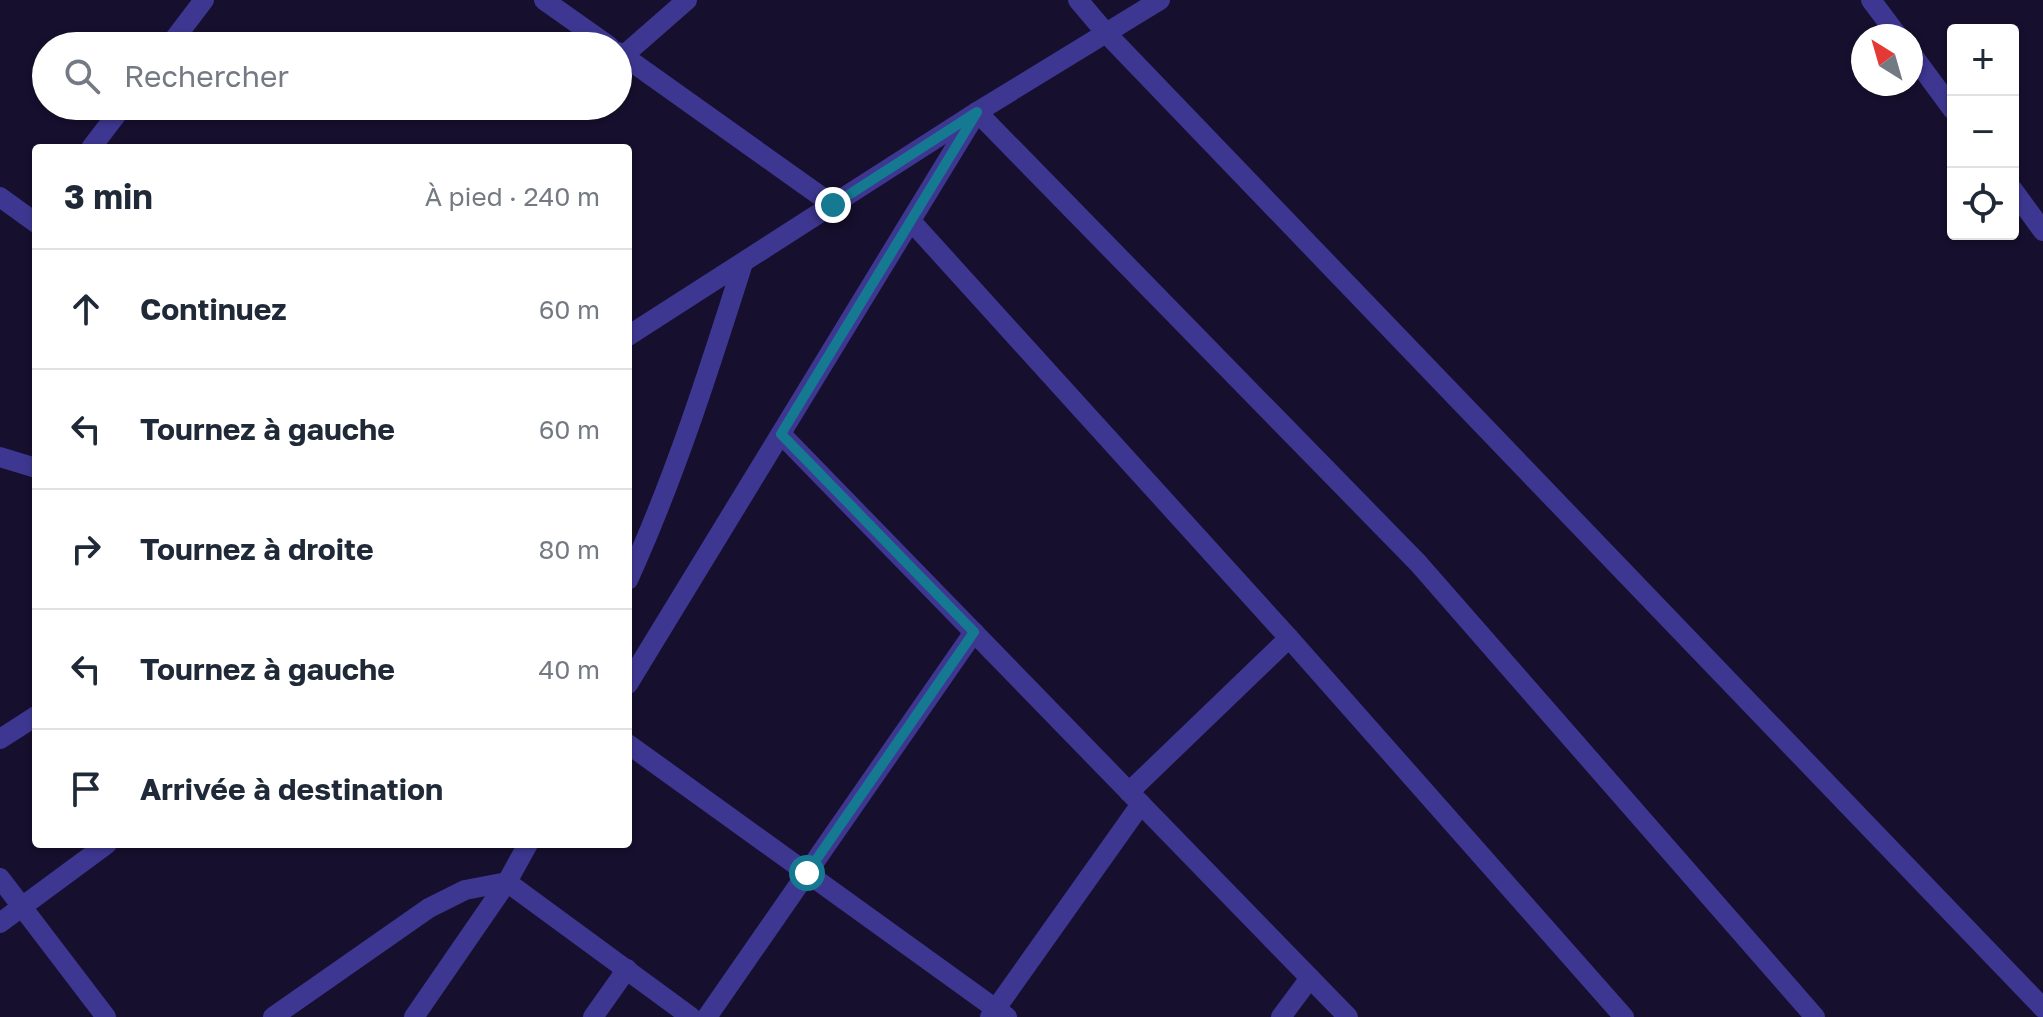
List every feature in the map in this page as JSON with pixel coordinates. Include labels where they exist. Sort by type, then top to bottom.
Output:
[{"type":"street","points":[[180,32],[204,0]]},
{"type":"street","points":[[544,0],[590,32]]},
{"type":"street","points":[[632,40],[687,0]]},
{"type":"street","points":[[1078,0],[1106,33],[2043,1008]]},
{"type":"street","points":[[632,333],[977,112],[1160,0]]},
{"type":"street","points":[[1871,0],[1889,24]]},
{"type":"street","points":[[632,62],[833,205]]},
{"type":"street","points":[[1923,69],[1947,102]]},
{"type":"street","points":[[632,677],[977,112]]},
{"type":"street","points":[[977,112],[1418,563],[1815,1017]]},
{"type":"street","points":[[94,144],[112,120]]},
{"type":"street","points":[[0,197],[32,218]]},
{"type":"street","points":[[2019,198],[2043,231]]},
{"type":"street","points":[[911,221],[1289,638],[1624,1017]]},
{"type":"street","points":[[632,571],[650,531],[710,367],[743,263]]},
{"type":"street","points":[[781,434],[1348,1017]]},
{"type":"street","points":[[0,457],[32,467]]},
{"type":"street","points":[[707,1017],[974,632]]},
{"type":"street","points":[[632,747],[998,1014],[1135,798],[1289,638]]},
{"type":"street","points":[[0,739],[32,719]]},
{"type":"street","points":[[0,923],[102,848]]},
{"type":"street","points":[[414,1017],[507,882],[526,848]]},
{"type":"street","points":[[0,878],[106,1017]]},
{"type":"street","points":[[273,1017],[429,908],[465,890],[507,882],[691,1017]]},
{"type":"street","points":[[593,1017],[627,969]]},
{"type":"street","points":[[1281,1017],[1310,978]]},
{"type":"route","points":[[807,873],[974,632],[781,434],[977,112],[833,205]]}]
